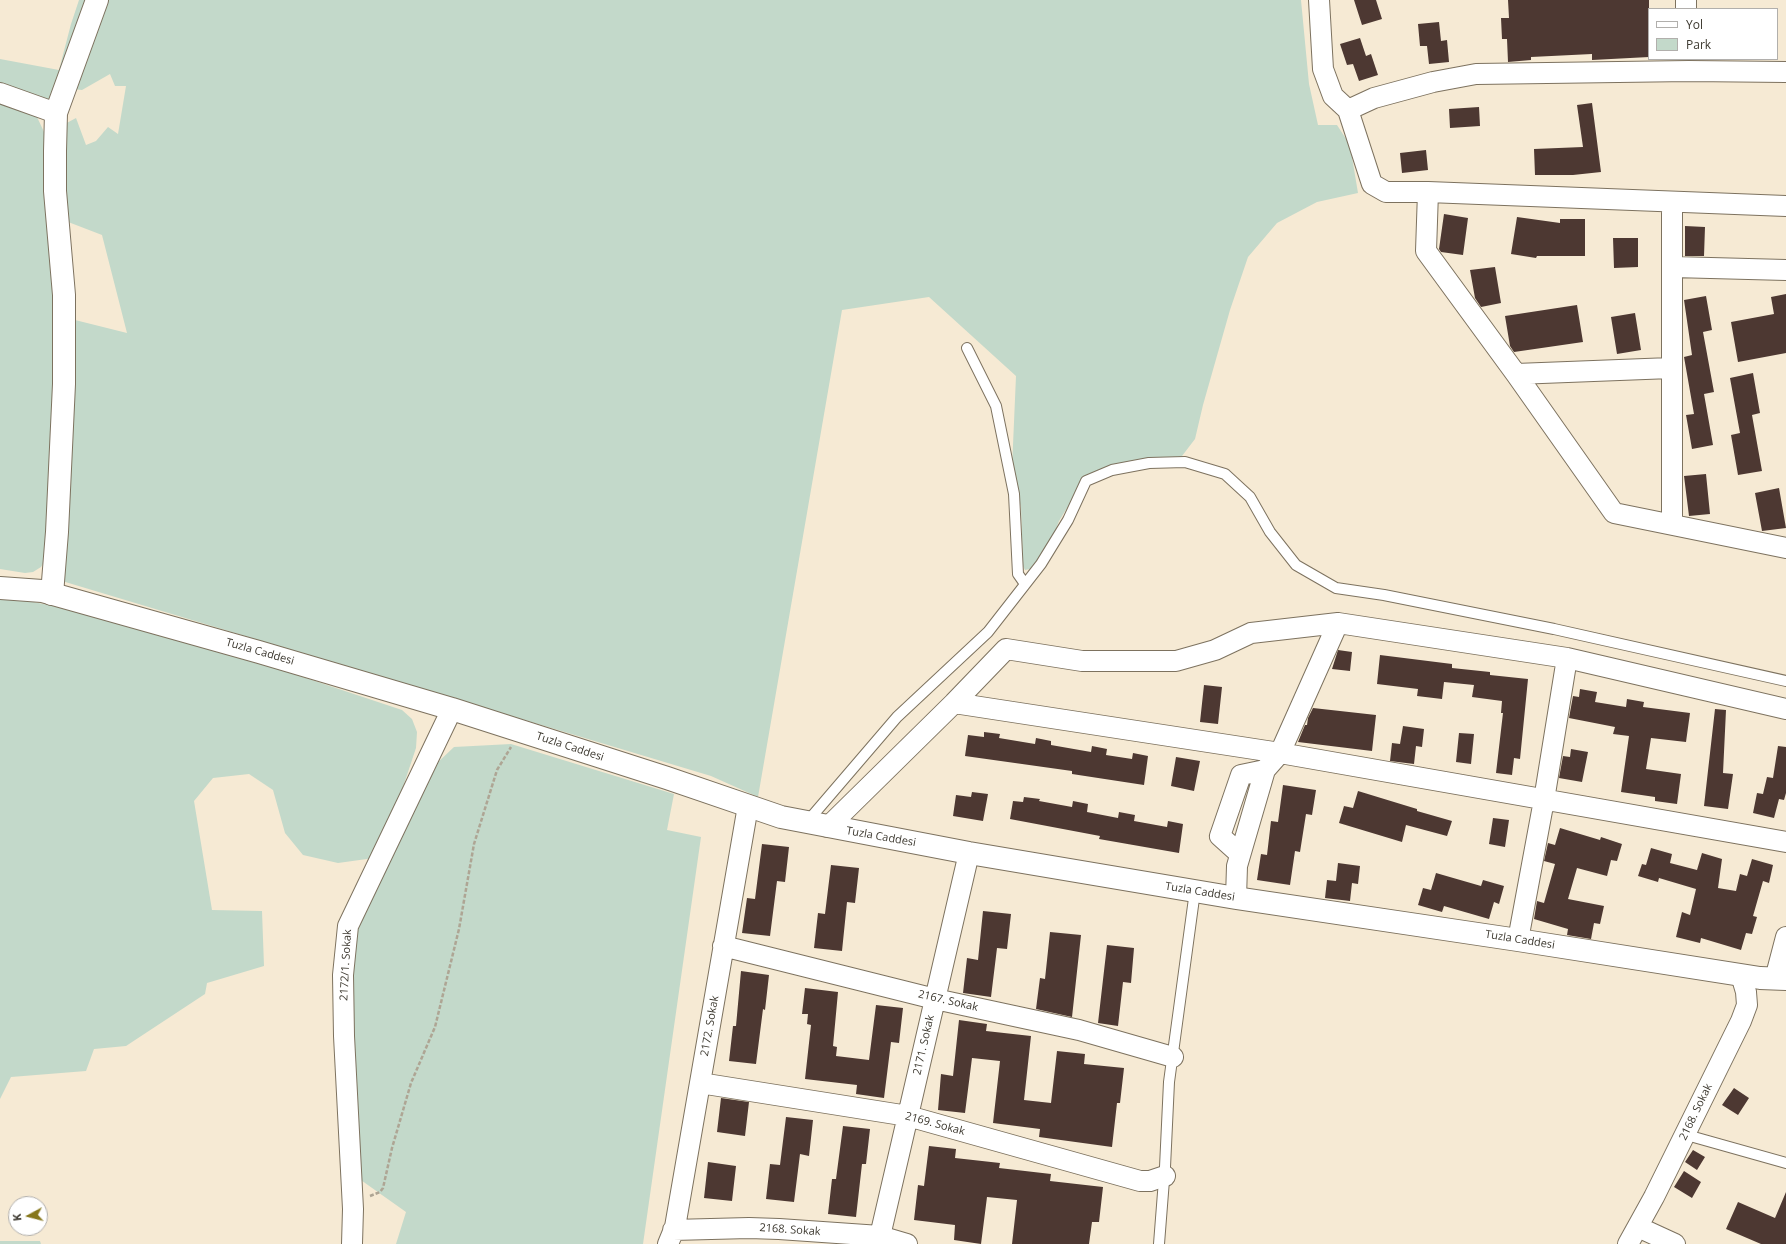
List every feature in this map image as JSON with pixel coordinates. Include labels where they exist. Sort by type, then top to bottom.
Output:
[{"type":"main road","points":[[52,594],[57,532],[64,384],[64,295],[55,191],[56,113],[97,0]]},
{"type":"main road","name":"Tuzla Caddesi","points":[[0,588],[52,594],[259,652],[452,710],[667,778],[781,817],[969,853],[1236,898],[1741,975],[1780,979]]},
{"type":"street","points":[[1319,0],[1323,69],[1333,96],[1348,110],[1372,184],[1386,192],[1428,192],[1672,203],[1786,206]]},
{"type":"street","points":[[1348,110],[1374,98],[1433,82],[1476,74],[1688,65],[1786,72]]},
{"type":"street","points":[[0,93],[56,113]]},
{"type":"street","points":[[1428,192],[1426,251],[1516,374],[1614,513],[1786,548]]},
{"type":"street","points":[[1672,203],[1672,524]]},
{"type":"street","points":[[1673,267],[1786,270]]},
{"type":"street","points":[[1516,374],[1671,368]]},
{"type":"street","points":[[1236,898],[1237,866],[1265,770],[1280,752],[1338,623]]},
{"type":"street","points":[[828,827],[954,703],[1006,649],[1082,661],[1176,661],[1215,650],[1251,633],[1338,623],[1567,658],[1786,709]]},
{"type":"street","points":[[1518,940],[1544,800],[1567,658]]},
{"type":"street","points":[[954,703],[1280,752],[1786,842]]},
{"type":"street","name":"2172/1. Sokak","points":[[352,1244],[352,1197],[343,975],[348,926],[452,710]]},
{"type":"street","name":"2172. Sokak","points":[[671,1237],[700,1083],[748,806]]},
{"type":"street","name":"2171. Sokak","points":[[880,1236],[969,853]]},
{"type":"street","points":[[1780,979],[1786,937]]},
{"type":"street","name":"2167. Sokak","points":[[723,946],[935,999],[1079,1030],[1173,1056]]},
{"type":"street","name":"2168. Sokak","points":[[1628,1244],[1638,1227],[1741,1021],[1747,1005],[1746,992],[1741,975]]},
{"type":"street","name":"2169. Sokak","points":[[700,1083],[908,1116],[1133,1179],[1150,1181],[1165,1176]]},
{"type":"street","points":[[1638,1227],[1675,1244]]},
{"type":"street","name":"2168. Sokak","points":[[671,1237],[749,1228],[880,1236],[907,1244]]},
{"type":"lane","points":[[967,348],[996,406],[1014,494],[1018,574],[1025,584]]},
{"type":"lane","points":[[806,822],[897,717],[988,632],[1041,564],[1068,520],[1086,481],[1112,470],[1141,464],[1185,462],[1225,474],[1250,497],[1270,532],[1296,565],[1336,588],[1384,595],[1554,629],[1786,681]]},
{"type":"lane","points":[[1159,1244],[1165,1176],[1169,1082],[1195,891]]},
{"type":"lane","points":[[1684,1134],[1786,1163]]},
{"type":"path","points":[[352,1197],[374,1195],[383,1188],[392,1148],[411,1083],[435,1027],[458,929],[474,844],[497,770],[521,732]]},
{"type":"green space","points":[[79,0],[87,0],[47,105],[0,88],[0,59],[59,70]]},
{"type":"green space","points":[[106,0],[1301,0],[1309,84],[1318,125],[1337,125],[1350,145],[1358,193],[1317,202],[1277,223],[1248,257],[1230,310],[1195,439],[1182,456],[1168,464],[1112,473],[1086,485],[1073,498],[1059,521],[1048,550],[1030,569],[1025,570],[1023,566],[1021,508],[1012,468],[1016,376],[929,297],[842,310],[758,797],[711,776],[62,581],[71,319],[127,333],[102,235],[63,220],[63,125],[76,118],[86,145],[96,141],[108,127],[118,134],[126,86],[115,86],[110,74],[82,90],[72,89]]},
{"type":"green space","points":[[0,100],[37,117],[45,134],[44,182],[58,331],[47,557],[41,567],[33,572],[25,573],[0,569]]},
{"type":"green space","points":[[0,597],[24,600],[87,613],[216,648],[402,710],[412,719],[417,732],[416,748],[401,793],[374,858],[338,863],[303,855],[285,833],[273,790],[249,774],[213,778],[194,801],[212,910],[262,911],[264,966],[207,983],[205,994],[126,1046],[94,1049],[86,1071],[11,1077],[0,1099]]},
{"type":"green space","points":[[511,744],[674,794],[667,830],[701,837],[643,1244],[396,1244],[406,1212],[358,1178],[349,1034],[353,953],[360,918],[435,765],[454,747]]},
{"type":"green space","points":[[0,1241],[40,1241],[41,1244],[0,1244]]},
{"type":"building","points":[[1354,0],[1376,0],[1382,19],[1362,25]]},
{"type":"building","points":[[1508,0],[1649,0],[1648,57],[1592,60],[1592,54],[1531,57],[1531,60],[1508,62],[1507,39],[1502,39],[1501,18],[1509,18]]},
{"type":"building","points":[[1439,22],[1441,41],[1447,40],[1449,62],[1429,64],[1427,46],[1420,46],[1418,24]]},
{"type":"building","points":[[1360,38],[1366,56],[1371,54],[1378,75],[1359,81],[1353,64],[1347,65],[1340,44]]},
{"type":"building","points":[[1592,103],[1601,172],[1573,175],[1535,175],[1534,149],[1583,147],[1577,105]]},
{"type":"building","points":[[1479,107],[1480,126],[1450,128],[1449,109]]},
{"type":"building","points":[[1426,150],[1428,170],[1402,173],[1400,153]]},
{"type":"building","points":[[1444,214],[1468,218],[1463,255],[1441,252],[1439,249]]},
{"type":"building","points":[[1517,217],[1560,223],[1560,219],[1585,219],[1585,256],[1537,256],[1536,258],[1511,254]]},
{"type":"building","points":[[1685,226],[1705,227],[1704,256],[1685,256]]},
{"type":"building","points":[[1613,238],[1638,238],[1638,267],[1614,268]]},
{"type":"building","points":[[1495,267],[1501,303],[1481,307],[1475,298],[1470,270]]},
{"type":"building","points":[[1786,294],[1786,353],[1738,362],[1731,322],[1774,314],[1771,297]]},
{"type":"building","points":[[1706,296],[1712,330],[1703,332],[1714,392],[1704,394],[1713,445],[1692,449],[1686,415],[1694,414],[1684,357],[1692,355],[1684,300]]},
{"type":"building","points":[[1577,305],[1583,342],[1514,352],[1510,346],[1505,316]]},
{"type":"building","points":[[1635,313],[1641,350],[1617,354],[1611,317]]},
{"type":"building","points":[[1753,373],[1760,413],[1752,415],[1762,471],[1738,475],[1731,435],[1740,433],[1730,378]]},
{"type":"building","points":[[1706,474],[1710,514],[1689,516],[1684,476]]},
{"type":"building","points":[[1779,488],[1786,528],[1762,531],[1755,493]]},
{"type":"building","points":[[1338,650],[1352,652],[1350,671],[1332,669]]},
{"type":"building","points":[[1380,655],[1452,664],[1452,668],[1490,672],[1490,675],[1528,679],[1520,759],[1514,758],[1512,775],[1496,773],[1503,713],[1501,713],[1502,701],[1472,697],[1474,685],[1444,682],[1442,699],[1417,696],[1418,689],[1377,684]]},
{"type":"building","points":[[1204,685],[1222,687],[1218,724],[1200,722]]},
{"type":"building","points":[[1580,689],[1597,692],[1595,702],[1626,707],[1627,699],[1644,702],[1643,707],[1690,713],[1686,742],[1651,738],[1646,769],[1681,774],[1677,804],[1655,801],[1655,797],[1621,792],[1629,736],[1613,734],[1615,727],[1569,718],[1573,696],[1579,697]]},
{"type":"building","points":[[1313,708],[1376,715],[1372,751],[1298,742],[1305,725],[1307,725],[1308,718]]},
{"type":"building","points":[[1715,709],[1726,710],[1723,773],[1733,774],[1728,809],[1704,806]]},
{"type":"building","points":[[1403,726],[1424,729],[1422,747],[1416,746],[1414,764],[1390,761],[1392,743],[1400,744]]},
{"type":"building","points":[[984,732],[1000,734],[999,738],[1035,744],[1036,738],[1051,741],[1051,745],[1091,752],[1092,746],[1107,749],[1106,755],[1132,759],[1133,753],[1148,756],[1144,785],[1072,774],[1072,771],[965,756],[968,735],[984,737]]},
{"type":"building","points":[[1459,733],[1474,734],[1471,764],[1456,762]]},
{"type":"building","points":[[1778,746],[1786,747],[1786,793],[1784,800],[1779,799],[1774,818],[1753,813],[1757,793],[1763,794],[1767,777],[1773,778]]},
{"type":"building","points":[[1571,749],[1588,752],[1582,782],[1559,778],[1563,756],[1570,757]]},
{"type":"building","points":[[1176,757],[1200,761],[1194,791],[1171,786]]},
{"type":"building","points":[[1283,785],[1316,790],[1312,815],[1306,814],[1300,852],[1295,851],[1290,885],[1257,880],[1261,854],[1267,855],[1271,821],[1278,822]]},
{"type":"building","points":[[1358,791],[1452,821],[1447,836],[1406,825],[1402,842],[1339,823],[1344,806],[1353,808]]},
{"type":"building","points":[[972,792],[988,794],[983,821],[953,816],[956,795],[971,797]]},
{"type":"building","points":[[1024,797],[1040,799],[1039,801],[1072,807],[1073,801],[1088,804],[1087,812],[1118,818],[1119,812],[1135,815],[1134,821],[1167,827],[1168,821],[1183,824],[1179,853],[1099,839],[1100,836],[1010,819],[1013,801],[1023,802]]},
{"type":"building","points":[[1493,818],[1509,820],[1505,847],[1489,844]]},
{"type":"building","points":[[1560,828],[1600,840],[1601,837],[1622,844],[1617,861],[1611,860],[1607,876],[1577,868],[1568,899],[1604,906],[1600,924],[1594,923],[1591,939],[1567,935],[1568,929],[1534,919],[1537,901],[1544,903],[1555,864],[1544,861],[1548,843],[1555,845]]},
{"type":"building","points":[[762,844],[789,847],[785,882],[777,881],[770,936],[742,933],[747,898],[755,899]]},
{"type":"building","points":[[1651,848],[1672,854],[1670,863],[1697,870],[1702,853],[1722,859],[1718,888],[1736,891],[1740,874],[1747,876],[1752,859],[1773,865],[1769,883],[1763,881],[1753,916],[1757,917],[1752,934],[1746,933],[1741,950],[1701,938],[1700,943],[1676,937],[1682,912],[1690,915],[1696,889],[1659,878],[1658,882],[1638,876],[1642,864],[1646,865]]},
{"type":"building","points":[[1338,863],[1360,866],[1358,884],[1352,883],[1350,901],[1325,898],[1327,880],[1336,881]]},
{"type":"building","points":[[831,865],[859,868],[855,903],[847,902],[842,951],[814,948],[818,913],[825,914]]},
{"type":"building","points":[[1436,873],[1481,886],[1483,880],[1504,886],[1499,904],[1494,902],[1489,919],[1444,906],[1442,912],[1418,905],[1423,888],[1431,890]]},
{"type":"building","points":[[983,911],[1011,914],[1007,949],[997,948],[991,997],[963,993],[967,958],[978,960]]},
{"type":"building","points":[[1050,932],[1081,935],[1072,1017],[1036,1009],[1040,978],[1045,979]]},
{"type":"building","points":[[1107,945],[1134,948],[1131,983],[1123,982],[1118,1026],[1098,1023]]},
{"type":"building","points":[[741,971],[769,975],[756,1064],[729,1061],[733,1026],[736,1026]]},
{"type":"building","points":[[805,988],[838,992],[833,1046],[837,1047],[836,1056],[869,1060],[876,1005],[903,1008],[899,1043],[891,1042],[884,1098],[856,1094],[857,1085],[805,1079],[811,1025],[807,1024],[808,1014],[802,1014]]},
{"type":"building","points":[[959,1020],[987,1024],[986,1031],[1031,1036],[1024,1100],[1051,1103],[1057,1051],[1085,1054],[1084,1064],[1124,1068],[1120,1103],[1117,1103],[1112,1147],[1039,1137],[1040,1129],[993,1123],[1000,1061],[972,1058],[965,1113],[938,1110],[941,1074],[953,1076]]},
{"type":"building","points":[[1734,1088],[1749,1098],[1738,1115],[1722,1105]]},
{"type":"building","points":[[721,1098],[749,1102],[745,1136],[717,1132]]},
{"type":"building","points":[[786,1117],[813,1120],[809,1156],[800,1154],[794,1202],[766,1199],[770,1164],[780,1165]]},
{"type":"building","points":[[843,1126],[870,1129],[866,1164],[862,1164],[856,1217],[828,1214],[832,1179],[836,1179]]},
{"type":"building","points":[[929,1146],[956,1149],[955,1158],[1000,1163],[999,1168],[1051,1174],[1050,1181],[1103,1187],[1099,1222],[1092,1222],[1089,1244],[1012,1244],[1017,1200],[987,1197],[981,1244],[954,1240],[955,1225],[914,1220],[918,1185],[924,1186]]},
{"type":"building","points":[[1693,1150],[1705,1157],[1697,1170],[1685,1162]]},
{"type":"building","points":[[708,1162],[736,1166],[732,1201],[704,1198]]},
{"type":"building","points":[[1684,1171],[1701,1182],[1692,1198],[1674,1187]]},
{"type":"building","points":[[1786,1192],[1786,1244],[1761,1244],[1726,1229],[1738,1202],[1775,1218]]}]
